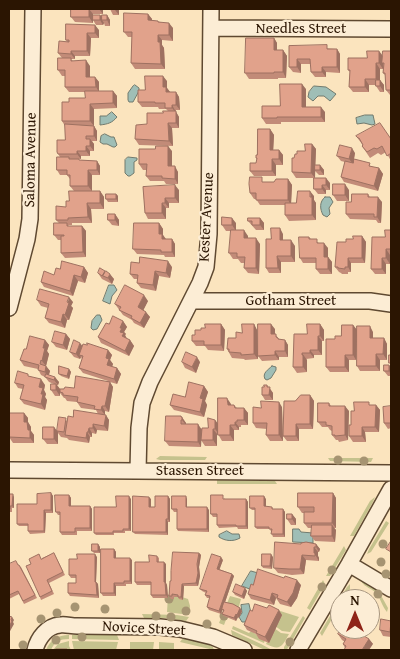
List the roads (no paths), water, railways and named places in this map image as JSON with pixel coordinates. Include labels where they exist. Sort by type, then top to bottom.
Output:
[{"type":"street","name":"Saloma Avenue","points":[[9,308],[27,239],[30,219],[33,9]]},
{"type":"street","name":"Kester Avenue","points":[[138,471],[139,428],[142,403],[150,382],[200,283],[206,267],[208,250],[211,9]]},
{"type":"street","name":"Needles Street","points":[[211,28],[391,29]]},
{"type":"street","name":"Gotham Street","points":[[191,300],[370,301],[391,304]]},
{"type":"street","name":"Stassen Street","points":[[9,470],[391,472]]},
{"type":"street","points":[[298,650],[391,489]]},
{"type":"street","points":[[349,564],[391,589]]},
{"type":"street","name":"Novice Street","points":[[35,650],[43,634],[54,626],[64,625],[180,629],[204,634],[244,650]]},
{"type":"water","points":[[135,85],[139,88],[139,91],[133,102],[129,102],[128,93]]},
{"type":"water","points":[[314,86],[326,87],[336,94],[330,101],[324,96],[318,96],[313,101],[308,97],[309,92]]},
{"type":"water","points":[[112,112],[117,117],[110,123],[100,125],[100,116],[106,116]]},
{"type":"water","points":[[373,115],[375,124],[357,124],[356,118]]},
{"type":"water","points":[[105,134],[114,137],[117,145],[115,147],[100,142],[101,136]]},
{"type":"water","points":[[128,157],[137,158],[134,162],[134,173],[130,176],[125,173],[125,160]]},
{"type":"water","points":[[325,197],[330,197],[333,202],[329,208],[330,214],[327,217],[323,215],[321,208],[321,203]]},
{"type":"water","points":[[109,285],[114,285],[117,290],[112,296],[110,304],[103,301]]},
{"type":"water","points":[[97,315],[100,315],[102,320],[97,329],[93,330],[91,328],[92,321]]},
{"type":"water","points":[[272,366],[276,367],[276,370],[271,378],[267,380],[264,377],[265,373]]},
{"type":"water","points":[[293,529],[313,533],[313,543],[293,542]]},
{"type":"water","points":[[227,531],[232,534],[239,534],[240,538],[229,540],[219,537],[219,535]]},
{"type":"water","points":[[251,571],[258,573],[252,590],[242,586]]},
{"type":"water","points":[[249,604],[251,613],[245,622],[242,622],[239,617],[242,613],[241,605]]}]
